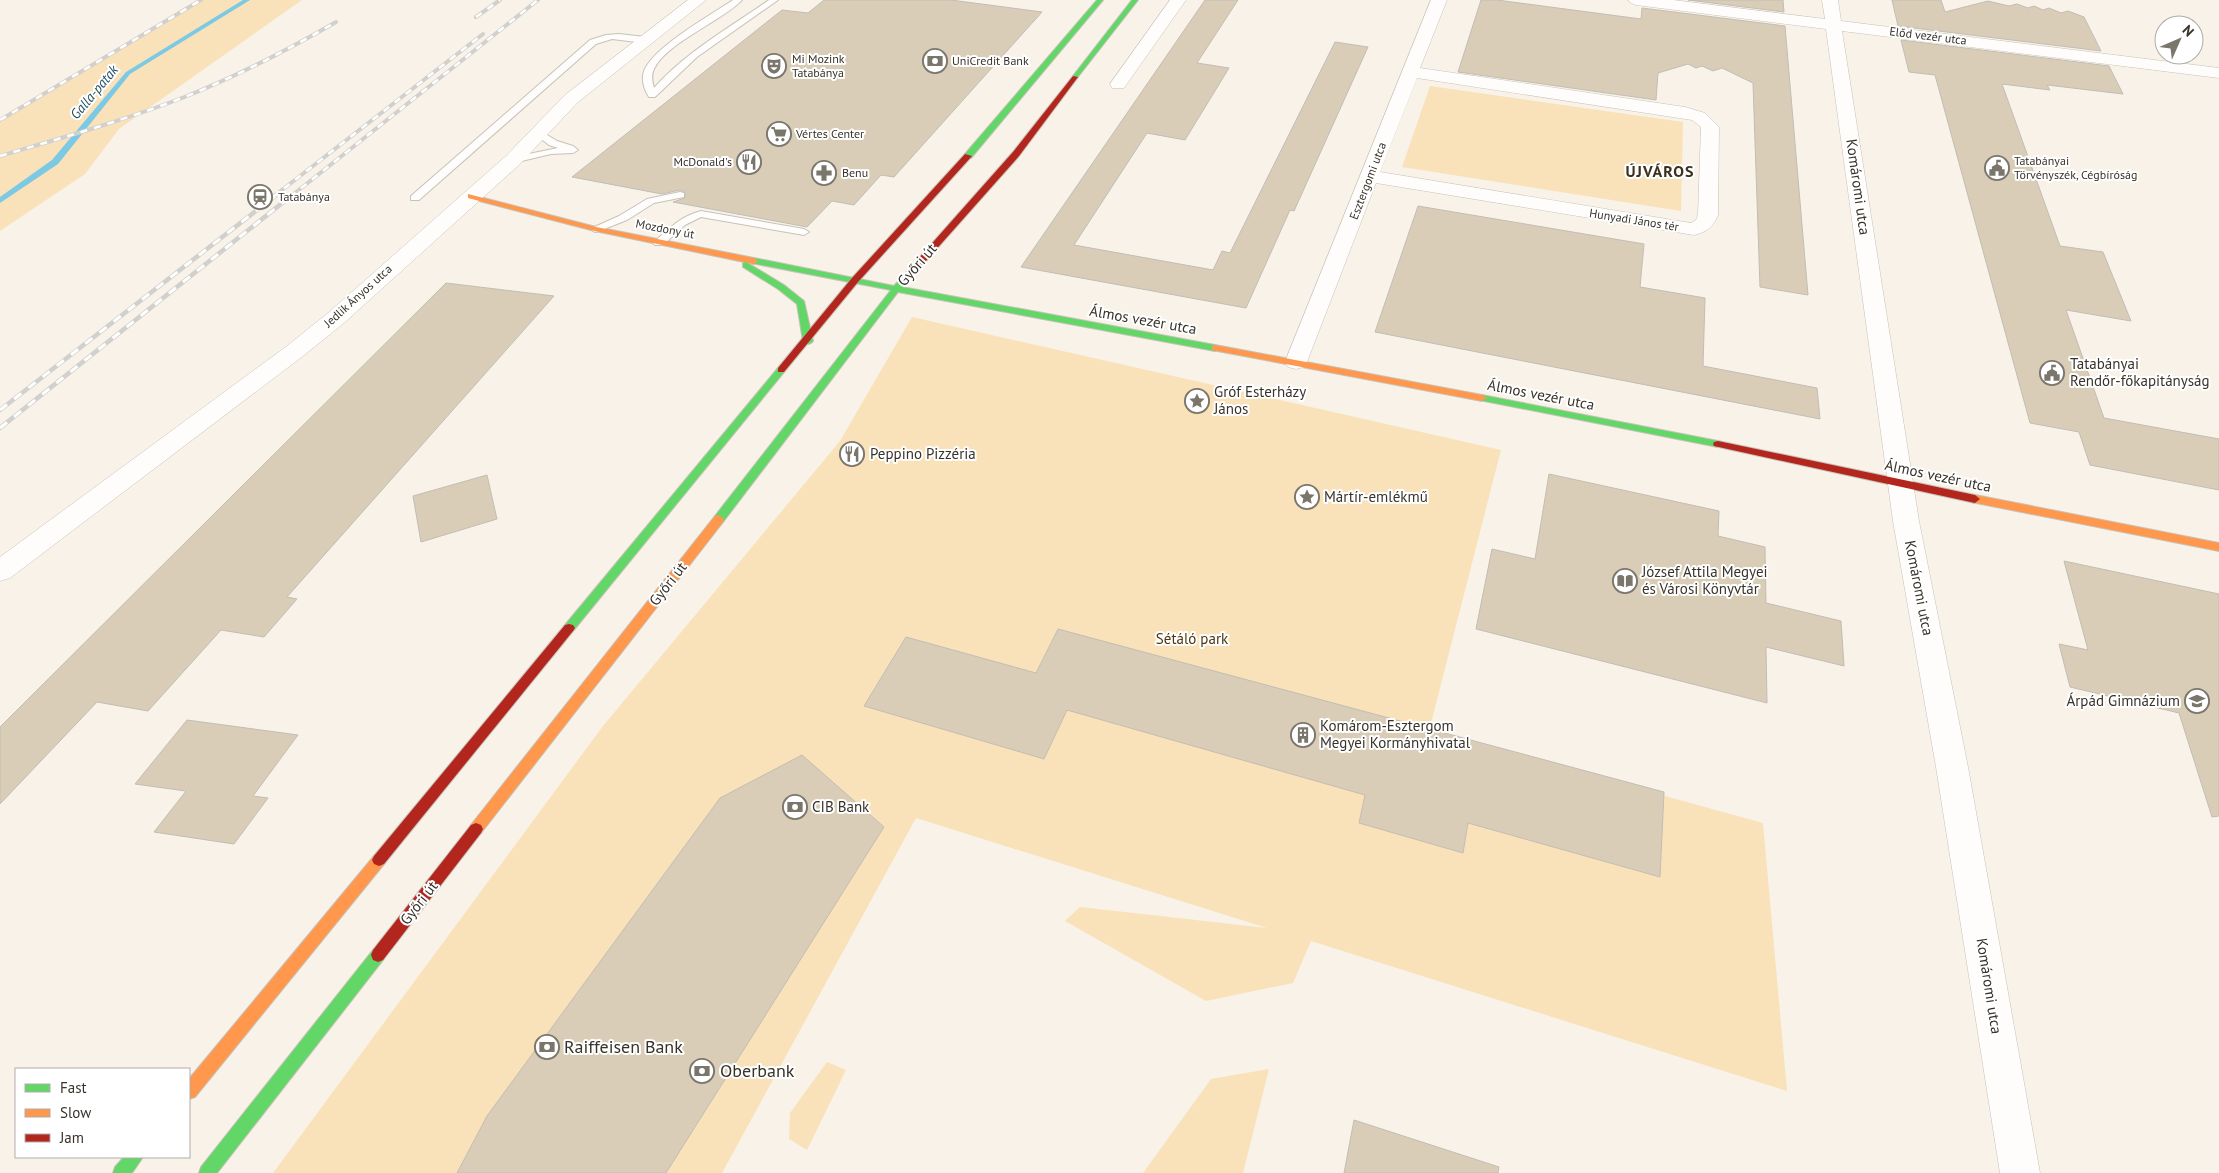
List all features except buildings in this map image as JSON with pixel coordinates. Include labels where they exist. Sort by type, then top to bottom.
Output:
[{"type":"street","name":"Jedlik Ányos utca","points":[[0,571],[311,338],[513,160],[571,99],[698,0]]},
{"type":"street","points":[[190,1090],[808,341],[856,280],[978,145],[1100,0]]},
{"type":"street","name":"Győri út","points":[[207,1173],[812,400],[897,288],[1016,154],[1135,0]]},
{"type":"street","points":[[1118,84],[1178,0]]},
{"type":"street","name":"Esztergomi utca","points":[[1296,362],[1439,0]]},
{"type":"street","name":"Előd vezér utca","points":[[1636,0],[2219,73]]},
{"type":"street","name":"Komáromi utca","points":[[1830,0],[1901,484],[1952,767],[2020,1173]]},
{"type":"street","name":"Hunyadi János tér","points":[[1370,176],[1694,229],[1705,223],[1708,215],[1710,126],[1704,118],[1694,114],[1675,111],[1410,72]]},
{"type":"street","name":"Mozdony út","points":[[471,196],[596,229],[659,243],[856,280]]},
{"type":"street","points":[[732,256],[801,303],[808,341]]},
{"type":"street","name":"Álmos vezér utca","points":[[856,280],[1014,312],[1296,362],[1758,452],[1901,484],[2219,547]]},
{"type":"street","points":[[121,1173],[134,1158]]},
{"type":"lane","points":[[738,0],[664,52],[649,67],[646,83],[652,95],[665,79],[692,56],[774,0]]},
{"type":"lane","points":[[415,198],[593,42],[605,36],[645,40]]},
{"type":"lane","points":[[513,160],[551,151],[573,150],[553,143],[540,133]]},
{"type":"lane","points":[[596,229],[623,218],[651,202],[680,195]]},
{"type":"lane","points":[[659,243],[680,225],[697,214],[708,214],[804,232]]},
{"type":"lane","points":[[623,218],[629,236]]},
{"type":"green space","points":[[197,0],[302,0],[119,129],[85,174],[0,231],[0,121]]},
{"type":"green space","points":[[1430,86],[1683,122],[1681,211],[1402,167]]},
{"type":"green space","name":"Sétáló park","points":[[912,317],[1501,450],[1429,731],[1763,823],[1787,1091],[1311,941],[1293,983],[1206,1001],[1065,921],[1080,907],[1267,928],[916,818],[722,1173],[273,1173],[603,726],[840,441]]},
{"type":"green space","points":[[827,1062],[846,1070],[807,1150],[789,1139],[790,1113]]},
{"type":"green space","points":[[1269,1069],[1243,1173],[1143,1173],[1211,1079]]},
{"type":"waterway","name":"Galla-patak","points":[[0,201],[55,162],[128,73],[247,0]]},
{"type":"railway","points":[[0,120],[201,0]]},
{"type":"railway","points":[[476,17],[500,0]]},
{"type":"railway","points":[[290,197],[538,0]]},
{"type":"railway","points":[[0,156],[114,122],[182,98],[260,63],[336,22]]},
{"type":"railway","points":[[273,197],[483,34]]},
{"type":"railway","points":[[0,410],[275,196]]},
{"type":"railway","points":[[0,428],[291,196]]},
{"type":"traffic: fast","points":[[968,156],[1100,0]]},
{"type":"traffic: fast","points":[[1075,77],[1135,0]]},
{"type":"traffic: fast","points":[[754,261],[1014,312],[1215,348]]},
{"type":"traffic: fast","points":[[746,265],[781,287],[801,303],[808,341]]},
{"type":"traffic: fast","points":[[719,519],[897,288],[914,269]]},
{"type":"traffic: fast","points":[[569,628],[781,370]]},
{"type":"traffic: fast","points":[[1482,398],[1718,444]]},
{"type":"traffic: fast","points":[[207,1173],[378,955]]},
{"type":"traffic: fast","points":[[121,1173],[134,1158]]},
{"type":"traffic: slow","points":[[471,196],[595,229],[754,261]]},
{"type":"traffic: slow","points":[[1215,348],[1482,398]]},
{"type":"traffic: slow","points":[[1975,499],[2219,547]]},
{"type":"traffic: slow","points":[[476,829],[719,519]]},
{"type":"traffic: slow","points":[[190,1090],[379,860]]},
{"type":"traffic: jam","points":[[914,269],[1016,154],[1075,77]]},
{"type":"traffic: jam","points":[[781,370],[855,280],[968,156]]},
{"type":"traffic: jam","points":[[1718,444],[1975,499]]},
{"type":"traffic: jam","points":[[379,860],[569,628]]},
{"type":"traffic: jam","points":[[378,955],[476,829]]},
{"type":"place","name":"UniCredit Bank","points":[[935,61]]},
{"type":"place","name":"Mi Mozink Tatabánya","points":[[774,66]]},
{"type":"place","name":"Vértes Center","points":[[779,134]]},
{"type":"place","name":"McDonald's","points":[[749,162]]},
{"type":"place","name":"Tatabányai Törvényszék, Cégbíróság","points":[[1997,168]]},
{"type":"place","name":"Benu","points":[[824,173]]},
{"type":"place","name":"Tatabánya","points":[[260,197]]},
{"type":"place","name":"Tatabányai Rendőr-főkapitányság","points":[[2052,373]]},
{"type":"place","name":"Gróf Esterházy János","points":[[1197,401]]},
{"type":"place","name":"Peppino Pizzéria","points":[[852,454]]},
{"type":"place","name":"Mártír-emlékmű","points":[[1307,497]]},
{"type":"place","name":"József Attila Megyei és Városi Könyvtár","points":[[1625,581]]},
{"type":"place","name":"Árpád Gimnázium","points":[[2197,701]]},
{"type":"place","name":"Komárom-Esztergom Megyei Kormányhivatal","points":[[1303,735]]},
{"type":"place","name":"CIB Bank","points":[[795,807]]},
{"type":"place","name":"Raiffeisen Bank","points":[[547,1047]]},
{"type":"place","name":"Oberbank","points":[[702,1071]]},
{"type":"district","name":"ÚJVÁROS","points":[[1660,171]]}]
